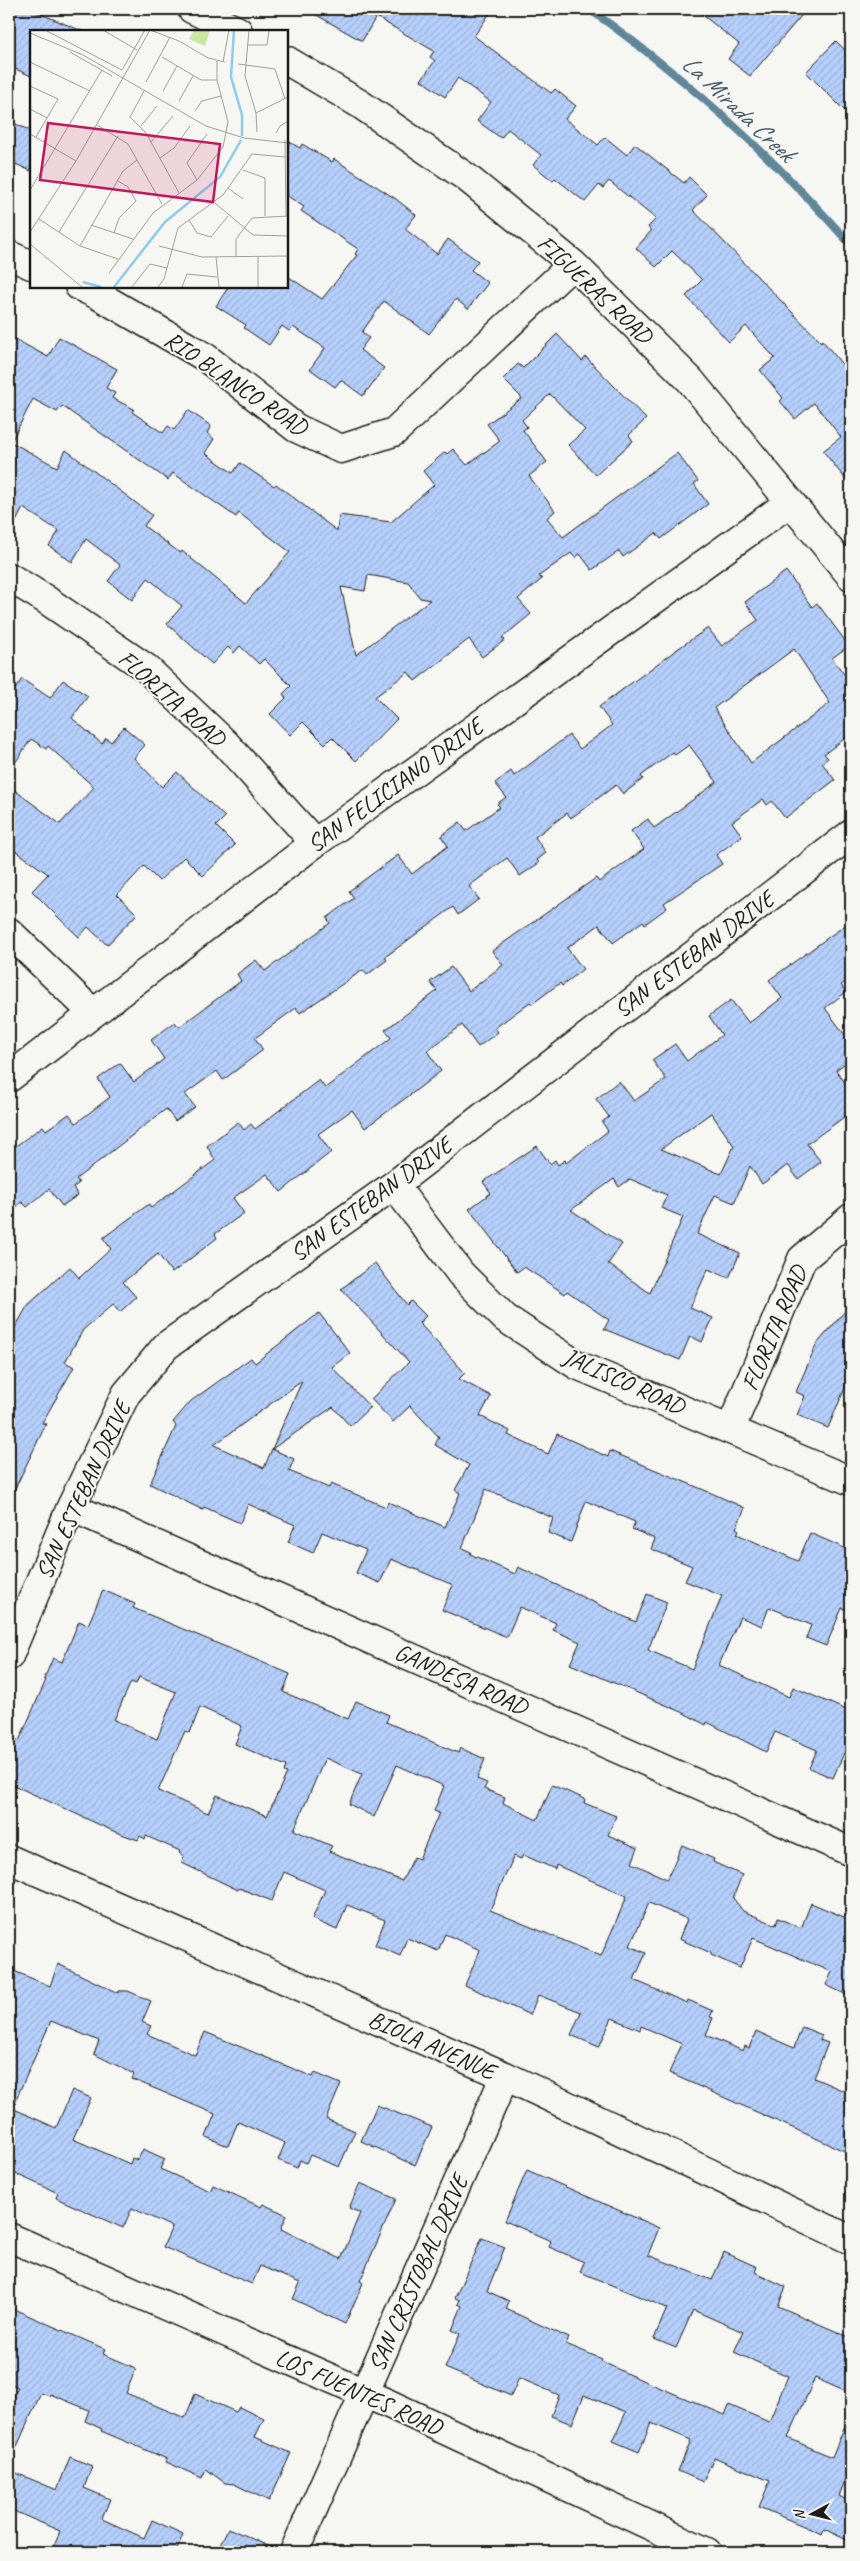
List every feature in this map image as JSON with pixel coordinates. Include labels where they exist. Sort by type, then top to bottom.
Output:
[{"type":"street","points":[[192,9],[236,30]]},
{"type":"street","name":"FIGUERAS ROAD","points":[[288,61],[360,104],[466,177],[573,264],[690,380],[789,503],[851,576]]},
{"type":"street","points":[[9,255],[30,265]]},
{"type":"street","name":"RIO BLANCO ROAD","points":[[83,288],[205,357],[296,428],[341,449],[394,432],[573,264]]},
{"type":"street","name":"SAN FELICIANO DRIVE","points":[[9,1078],[92,1012],[315,843],[789,503]]},
{"type":"street","name":"FLORITA ROAD","points":[[9,577],[46,599],[146,668],[226,744],[315,843]]},
{"type":"street","name":"SAN ESTEBAN DRIVE","points":[[9,1656],[71,1507],[126,1394],[166,1346],[394,1185],[851,834]]},
{"type":"street","points":[[9,932],[92,1012]]},
{"type":"street","name":"JALISCO ROAD","points":[[394,1185],[461,1274],[505,1318],[577,1365],[731,1428],[851,1481]]},
{"type":"street","name":"FLORITA ROAD","points":[[731,1428],[802,1259],[851,1218]]},
{"type":"street","name":"GANDESA ROAD","points":[[71,1507],[851,1852]]},
{"type":"street","name":"BIOLA AVENUE","points":[[9,1859],[505,2076],[851,2240]]},
{"type":"street","name":"SAN CRISTOBAL DRIVE","points":[[294,2552],[505,2076]]},
{"type":"street","name":"LOS FUENTES ROAD","points":[[9,2237],[364,2393],[707,2552]]},
{"type":"building","points":[[14,9],[29,9],[80,30],[30,30],[30,76],[9,66],[9,21]]},
{"type":"building","points":[[306,9],[493,9],[474,36],[551,93],[555,89],[576,106],[565,119],[598,145],[605,137],[627,155],[635,144],[684,183],[689,177],[707,195],[693,210],[821,342],[822,340],[851,375],[851,486],[823,451],[841,437],[814,403],[795,419],[780,401],[783,398],[760,370],[775,358],[746,326],[729,342],[686,296],[702,280],[672,251],[656,267],[636,248],[651,231],[648,227],[656,219],[609,181],[603,188],[599,185],[585,202],[555,178],[553,181],[533,165],[541,155],[508,129],[501,138],[477,121],[491,102],[458,78],[445,97],[421,80],[435,61],[430,57],[434,51],[376,17],[362,41]]},
{"type":"building","points":[[695,9],[807,9],[750,76],[728,59],[739,44]]},
{"type":"building","points":[[836,41],[851,56],[851,117],[806,72]]},
{"type":"building","points":[[9,121],[30,131],[30,171],[9,161]]},
{"type":"building","points":[[288,141],[300,148],[302,144],[332,162],[334,159],[396,199],[416,215],[405,229],[437,254],[448,239],[478,261],[471,270],[488,283],[468,309],[456,299],[429,334],[384,301],[362,332],[369,338],[360,350],[384,368],[363,396],[341,380],[335,387],[310,369],[325,348],[293,327],[289,331],[282,326],[269,345],[244,328],[246,325],[216,306],[228,288],[288,288],[288,276],[322,299],[357,255],[355,254],[358,249],[301,211],[304,207],[288,196]]},
{"type":"building","points":[[557,334],[582,361],[586,357],[646,419],[629,435],[633,441],[596,475],[568,445],[585,430],[550,394],[522,420],[527,427],[523,430],[547,462],[529,476],[555,511],[547,518],[563,537],[677,453],[698,481],[694,484],[708,504],[661,539],[656,533],[623,557],[619,551],[592,570],[580,554],[575,558],[571,553],[539,576],[542,579],[518,599],[531,614],[502,638],[505,640],[482,657],[469,639],[415,681],[408,672],[375,697],[397,719],[356,761],[332,737],[325,744],[303,722],[290,735],[270,714],[286,698],[283,694],[291,686],[264,659],[259,664],[240,646],[234,653],[228,647],[212,664],[167,624],[182,606],[148,578],[132,600],[108,581],[120,565],[86,539],[72,562],[49,546],[59,531],[23,508],[9,535],[9,336],[48,357],[59,337],[117,369],[106,388],[115,393],[112,398],[134,409],[132,412],[163,433],[168,426],[174,430],[188,410],[211,426],[207,433],[214,439],[205,453],[233,473],[240,463],[274,486],[276,484],[337,531],[339,515],[391,522],[434,485],[423,471],[445,452],[447,454],[453,449],[467,465],[500,441],[487,424],[522,398],[503,379],[518,364],[523,368]],"holes":[[[33,399],[57,412],[62,406],[168,480],[173,473],[236,517],[239,513],[290,552],[246,603],[182,551],[180,553],[144,526],[152,515],[66,450],[57,467],[11,442]],[[368,575],[408,582],[420,598],[430,600],[356,655],[341,587],[365,591]]]},
{"type":"building","points":[[786,571],[812,607],[817,603],[849,646],[832,658],[851,683],[851,734],[824,754],[828,758],[822,763],[835,780],[785,818],[772,801],[767,805],[763,799],[732,822],[742,836],[716,855],[722,864],[664,903],[667,908],[645,924],[643,921],[613,943],[599,925],[567,948],[583,969],[562,986],[560,983],[532,1004],[530,1002],[495,1028],[498,1032],[478,1047],[462,1025],[427,1051],[441,1071],[414,1092],[365,1128],[352,1110],[318,1134],[331,1152],[281,1192],[267,1174],[233,1198],[244,1213],[215,1234],[217,1238],[172,1273],[158,1254],[123,1282],[136,1297],[120,1312],[113,1304],[83,1330],[65,1362],[74,1367],[42,1423],[46,1424],[9,1501],[9,1338],[28,1305],[70,1267],[79,1278],[111,1249],[103,1238],[149,1204],[151,1208],[215,1160],[207,1146],[238,1122],[244,1130],[251,1124],[255,1129],[319,1080],[325,1088],[391,1038],[385,1030],[437,991],[430,982],[451,967],[469,991],[503,965],[492,951],[596,878],[599,882],[644,849],[631,831],[648,819],[654,828],[717,782],[689,745],[675,755],[673,752],[641,776],[643,779],[623,794],[616,785],[571,818],[567,813],[535,837],[546,853],[537,860],[539,863],[520,876],[507,858],[469,886],[479,899],[458,915],[453,907],[385,957],[387,960],[367,975],[363,970],[300,1013],[296,1008],[255,1038],[263,1050],[223,1080],[217,1071],[185,1094],[195,1107],[175,1121],[166,1109],[76,1179],[79,1183],[73,1188],[78,1195],[62,1206],[49,1189],[27,1207],[22,1202],[9,1213],[9,1151],[43,1126],[46,1130],[69,1114],[76,1123],[110,1097],[98,1079],[120,1063],[134,1082],[164,1059],[151,1040],[175,1022],[179,1027],[241,981],[237,974],[256,960],[265,971],[330,923],[327,918],[354,898],[349,891],[398,855],[412,874],[448,846],[441,836],[460,822],[466,831],[500,807],[497,804],[506,797],[495,783],[511,771],[514,776],[569,735],[580,749],[612,725],[599,707],[676,650],[708,628],[722,646],[758,620],[745,602]],"holes":[[[794,649],[830,703],[751,763],[714,708]]]},
{"type":"building","points":[[22,679],[50,698],[63,680],[88,696],[72,718],[102,744],[106,738],[111,742],[124,727],[145,745],[134,758],[162,787],[177,772],[225,817],[216,826],[235,845],[203,876],[184,857],[159,881],[144,866],[117,895],[137,914],[107,945],[88,927],[79,937],[32,891],[48,874],[9,846],[9,786],[60,824],[94,787],[48,746],[46,749],[31,739],[9,772],[9,698]]},
{"type":"building","points":[[851,921],[851,978],[841,985],[846,992],[825,1008],[851,1043],[851,1059],[836,1070],[851,1091],[851,1112],[807,1144],[821,1162],[798,1179],[788,1165],[762,1184],[750,1166],[734,1203],[715,1195],[697,1234],[740,1253],[729,1278],[708,1269],[690,1308],[713,1318],[702,1342],[690,1336],[680,1360],[604,1329],[609,1320],[567,1291],[565,1294],[524,1267],[517,1272],[469,1209],[491,1193],[483,1182],[537,1146],[550,1164],[555,1160],[558,1165],[565,1160],[566,1163],[608,1131],[602,1122],[609,1117],[596,1099],[619,1081],[634,1101],[666,1079],[652,1060],[675,1044],[687,1061],[722,1035],[709,1016],[731,1000],[749,1023],[782,998],[769,980]],"holes":[[[711,1113],[734,1146],[721,1174],[661,1149]],[[614,1179],[619,1187],[630,1179],[667,1195],[661,1208],[683,1217],[650,1293],[608,1264],[622,1244],[571,1210]]]},
{"type":"building","points":[[375,1263],[407,1305],[411,1301],[426,1316],[419,1323],[465,1373],[459,1379],[491,1396],[480,1416],[510,1431],[508,1435],[548,1454],[557,1434],[608,1457],[610,1451],[709,1492],[745,1508],[736,1528],[739,1530],[737,1534],[798,1561],[810,1533],[851,1551],[851,1612],[842,1608],[826,1646],[806,1638],[811,1625],[769,1607],[762,1626],[740,1617],[719,1665],[789,1697],[793,1687],[851,1712],[851,1756],[844,1753],[833,1778],[809,1768],[817,1750],[775,1732],[766,1752],[707,1722],[706,1725],[682,1712],[570,1664],[580,1642],[553,1630],[556,1623],[520,1607],[507,1637],[442,1610],[453,1585],[391,1559],[380,1583],[356,1573],[366,1550],[322,1532],[313,1553],[288,1542],[295,1525],[248,1504],[240,1523],[204,1507],[203,1510],[150,1484],[176,1426],[173,1422],[191,1401],[251,1358],[255,1363],[319,1313],[350,1353],[332,1367],[370,1407],[350,1426],[333,1407],[272,1449],[294,1459],[289,1471],[329,1488],[331,1484],[386,1507],[388,1502],[445,1527],[460,1493],[455,1490],[469,1465],[435,1445],[439,1437],[410,1406],[393,1422],[371,1399],[409,1362],[341,1289]],"holes":[[[302,1381],[272,1449],[264,1468],[214,1445]],[[486,1489],[553,1518],[548,1533],[571,1542],[586,1501],[635,1522],[632,1529],[655,1539],[651,1549],[692,1566],[685,1581],[722,1596],[692,1669],[648,1650],[667,1602],[647,1594],[636,1622],[518,1567],[515,1574],[470,1554],[471,1552],[462,1548]]]},
{"type":"building","points":[[851,1304],[851,1374],[828,1428],[797,1415],[805,1396],[796,1392],[816,1345]]},
{"type":"building","points":[[103,1590],[135,1604],[133,1608],[290,1674],[283,1692],[348,1719],[356,1701],[389,1715],[386,1722],[458,1753],[460,1748],[485,1759],[477,1779],[487,1783],[484,1789],[505,1797],[503,1803],[537,1820],[552,1785],[585,1799],[584,1803],[616,1816],[608,1835],[638,1848],[632,1863],[667,1879],[682,1845],[714,1859],[713,1862],[742,1875],[733,1898],[743,1911],[776,1925],[778,1918],[798,1927],[802,1926],[811,1903],[851,1920],[851,1997],[826,1985],[832,1972],[753,1938],[740,1968],[711,1955],[711,1953],[679,1939],[687,1919],[649,1903],[630,1946],[646,1953],[634,1980],[687,2003],[688,2000],[713,2011],[710,2017],[713,2018],[706,2035],[743,2051],[745,2046],[749,2048],[756,2031],[794,2048],[802,2027],[822,2035],[820,2040],[828,2043],[814,2078],[851,2094],[851,2154],[669,2073],[682,2044],[641,2026],[640,2030],[612,2018],[599,2047],[571,2035],[581,2012],[538,1995],[530,2015],[465,1985],[480,1950],[445,1934],[438,1951],[407,1938],[400,1956],[375,1945],[385,1920],[347,1905],[337,1930],[312,1919],[325,1890],[284,1872],[272,1901],[239,1888],[238,1890],[182,1863],[184,1856],[179,1853],[180,1851],[146,1836],[145,1839],[140,1836],[138,1840],[113,1831],[9,1783],[9,1752],[14,1739],[19,1741],[46,1680],[44,1679],[53,1658],[62,1662],[79,1621],[88,1625]],"holes":[[[139,1677],[176,1692],[157,1739],[114,1720],[131,1682],[136,1684]],[[200,1707],[242,1726],[235,1744],[286,1766],[284,1772],[287,1773],[267,1816],[217,1795],[208,1813],[158,1791],[185,1731],[190,1733]],[[325,1758],[362,1774],[349,1804],[374,1817],[397,1765],[444,1786],[434,1811],[439,1813],[419,1859],[414,1857],[402,1881],[329,1851],[332,1846],[294,1830]],[[523,1855],[555,1869],[556,1865],[627,1896],[601,1956],[490,1910],[514,1856],[521,1859]]]},
{"type":"building","points":[[58,1964],[118,1993],[119,1991],[128,1991],[151,2001],[142,2022],[151,2026],[147,2034],[195,2055],[205,2032],[313,2077],[315,2073],[341,2084],[326,2119],[355,2131],[339,2167],[310,2155],[306,2163],[300,2160],[297,2168],[278,2160],[285,2143],[238,2122],[228,2146],[206,2137],[215,2114],[132,2079],[134,2074],[94,2054],[99,2041],[51,2021],[12,2108],[56,2128],[72,2090],[91,2098],[73,2139],[130,2164],[132,2158],[138,2160],[143,2149],[165,2159],[160,2169],[210,2191],[213,2185],[261,2207],[263,2204],[287,2215],[281,2229],[341,2259],[360,2213],[349,2208],[360,2183],[396,2199],[360,2281],[363,2283],[345,2324],[293,2299],[300,2283],[260,2266],[252,2284],[163,2247],[172,2227],[132,2208],[123,2228],[56,2198],[58,2193],[9,2171],[9,1969],[50,1986]]},
{"type":"building","points":[[377,2105],[432,2127],[415,2165],[361,2141]]},
{"type":"building","points":[[527,2170],[659,2228],[648,2255],[712,2280],[724,2252],[757,2267],[755,2272],[786,2287],[778,2306],[851,2338],[851,2394],[815,2378],[788,2438],[832,2457],[851,2411],[851,2465],[839,2496],[851,2502],[851,2542],[824,2529],[822,2534],[759,2507],[770,2481],[714,2457],[703,2482],[678,2471],[691,2440],[651,2423],[639,2452],[613,2441],[626,2412],[584,2395],[572,2424],[551,2416],[559,2395],[519,2378],[511,2396],[445,2368],[460,2334],[452,2330],[462,2306],[458,2304],[460,2300],[455,2298],[482,2238],[505,2247],[487,2291],[509,2301],[506,2309],[569,2338],[566,2344],[602,2359],[601,2361],[630,2375],[725,2415],[729,2405],[769,2422],[788,2376],[734,2352],[743,2332],[693,2310],[676,2348],[654,2339],[667,2308],[580,2272],[584,2262],[549,2247],[551,2241],[505,2221]]},
{"type":"building","points":[[9,2307],[105,2349],[103,2354],[136,2368],[126,2393],[185,2418],[195,2394],[236,2412],[239,2407],[264,2419],[255,2437],[291,2453],[269,2501],[234,2484],[225,2483],[206,2469],[202,2478],[166,2462],[167,2459],[101,2431],[102,2429],[85,2421],[89,2410],[50,2394],[49,2396],[41,2393],[9,2464],[9,2407],[18,2387],[9,2383]]},
{"type":"building","points":[[70,2457],[92,2466],[84,2488],[110,2499],[102,2519],[144,2538],[152,2520],[183,2534],[176,2552],[51,2552],[60,2531],[9,2509],[9,2470],[57,2490]]},
{"type":"building","points":[[228,2528],[279,2551],[279,2552],[217,2552]]},
{"type":"waterway","name":"La Mirada Creek","points":[[589,9],[659,62],[727,120],[791,181],[851,245]]}]
